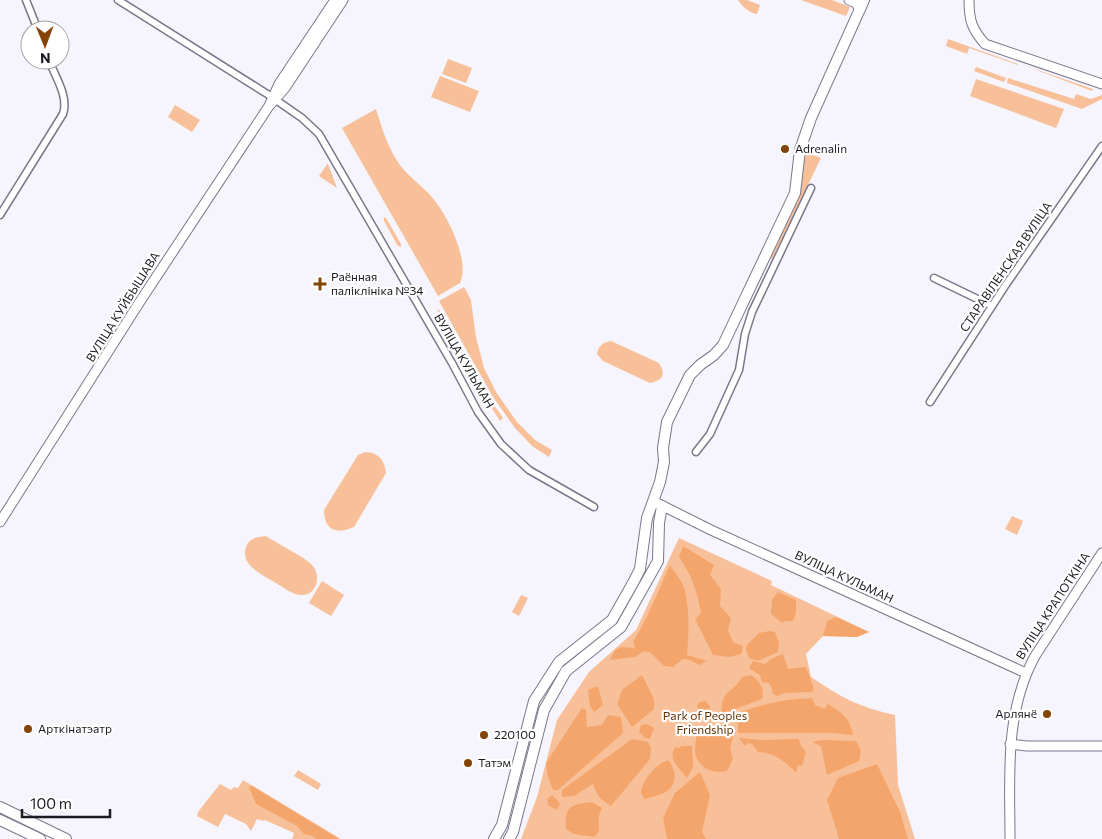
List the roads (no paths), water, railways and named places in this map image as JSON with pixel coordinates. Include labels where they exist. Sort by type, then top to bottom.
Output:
[{"type":"main road","name":"ВУЛІЦА КУЙБЫШАВА","points":[[0,522],[139,303],[272,101],[335,0]]},
{"type":"main road","name":"ВУЛІЦА КУЙБЫШАВА","points":[[272,101],[343,0]]},
{"type":"main road","points":[[850,0],[856,3],[860,10]]},
{"type":"main road","points":[[494,839],[502,825],[534,701],[559,662],[612,620],[640,568],[646,518],[662,475],[664,462],[663,448],[667,422],[690,375],[723,345],[764,260],[795,193],[800,150],[811,118],[864,0]]},
{"type":"main road","points":[[969,0],[971,23],[975,33],[986,44],[1102,84]]},
{"type":"main road","name":"ВУЛІЦА КУЛЬМАН","points":[[652,501],[711,530],[1026,674]]},
{"type":"main road","points":[[509,839],[514,832],[544,710],[566,671],[621,627],[658,561],[659,523],[662,506]]},
{"type":"main road","name":"ВУЛІЦА КРАПОТКІНА","points":[[1010,839],[1010,744],[1014,712],[1026,674],[1034,656],[1102,553]]},
{"type":"main road","points":[[1010,744],[1027,746],[1102,746]]},
{"type":"main road","points":[[0,806],[66,839]]},
{"type":"main road","points":[[0,820],[40,839]]},
{"type":"street","points":[[26,0],[34,20]]},
{"type":"street","name":"ВУЛІЦА КУЛЬМАН","points":[[118,0],[272,101],[302,118],[319,134],[452,363],[478,412],[501,444],[529,470],[594,507]]},
{"type":"street","points":[[0,216],[63,114],[66,105],[64,96],[53,70]]},
{"type":"street","name":"СТАРАВІЛЕНСКАЯ ВУЛІЦА","points":[[930,402],[992,306],[1102,146]]},
{"type":"street","points":[[696,452],[710,434],[739,370],[748,321],[811,188]]},
{"type":"street","points":[[934,278],[992,306]]},
{"type":"place","name":"Adrenalin","points":[[785,149]]},
{"type":"place","name":"Раённая паліклініка №34","points":[[320,284]]},
{"type":"place","name":"Арлянё","points":[[1047,714]]},
{"type":"place","name":"Арткінатэатр","points":[[28,729]]},
{"type":"place","name":"220100","points":[[484,735]]},
{"type":"place","name":"Татэм","points":[[468,763]]},
{"type":"park label","name":"Park of Peoples Friendship","points":[[705,723]]}]
